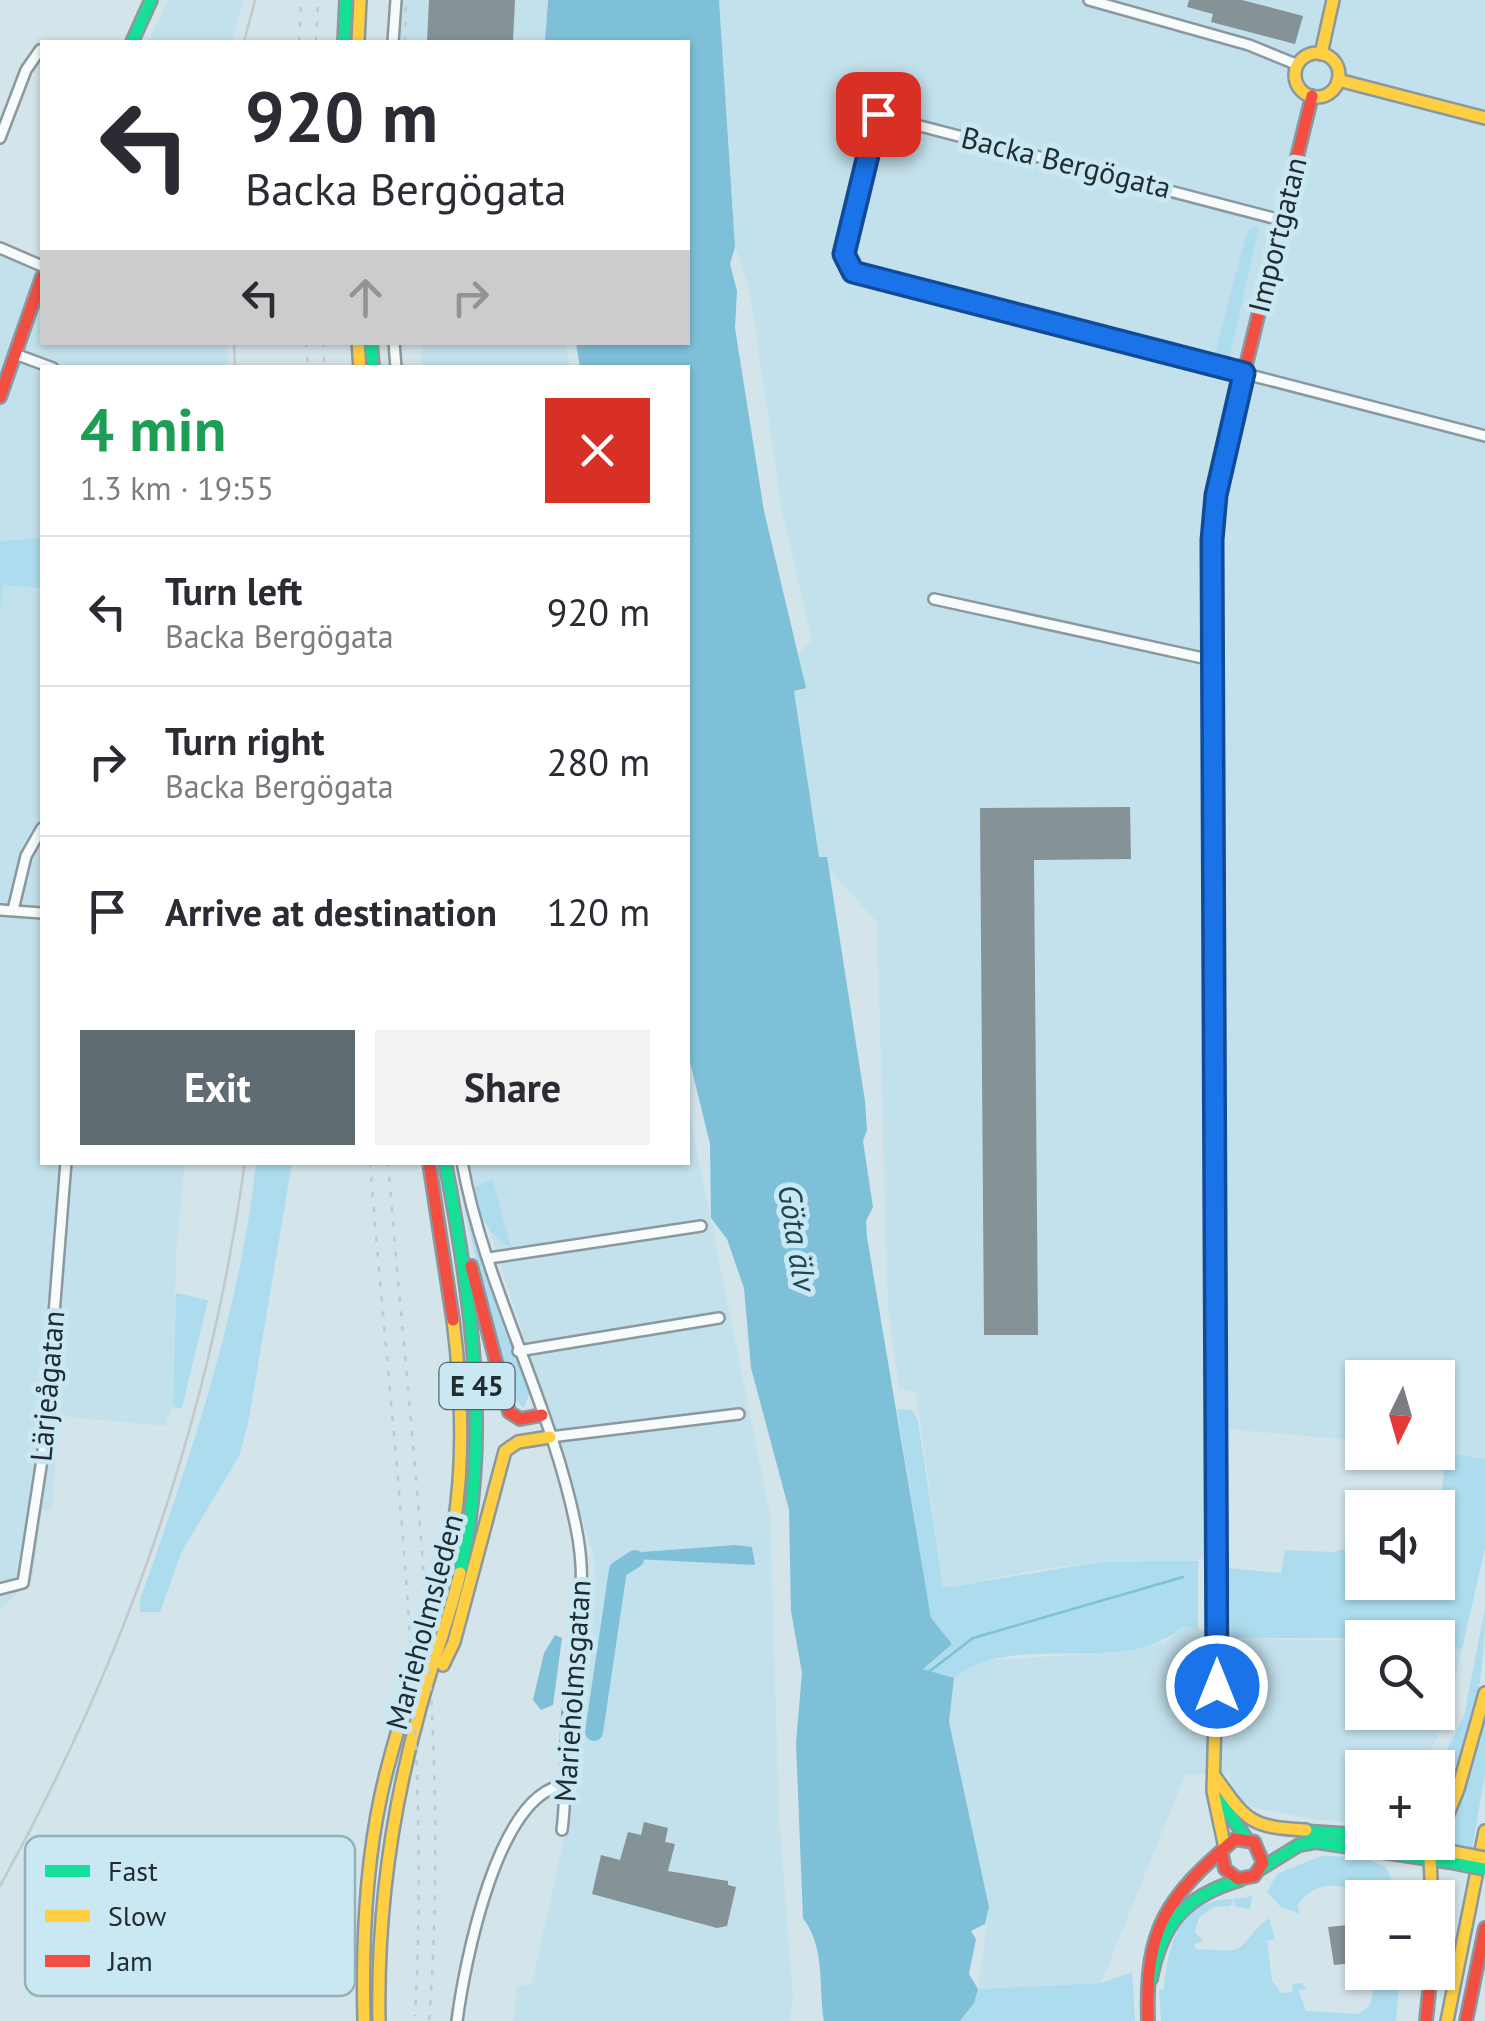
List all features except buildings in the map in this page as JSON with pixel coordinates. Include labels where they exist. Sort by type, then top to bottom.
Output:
[{"type":"main road","points":[[133,40],[152,0]]},
{"type":"main road","points":[[344,40],[346,0]]},
{"type":"main road","points":[[358,40],[360,0]]},
{"type":"main road","points":[[1321,54],[1333,0]]},
{"type":"main road","points":[[1321,54],[1335,63],[1338,80],[1328,94],[1312,96],[1297,84],[1298,65],[1308,56],[1321,54]]},
{"type":"main road","points":[[1338,80],[1485,118]]},
{"type":"main road","name":"Importgatan","points":[[1224,1852],[1213,1791],[1214,509],[1312,96]]},
{"type":"main road","points":[[0,397],[40,283]]},
{"type":"main road","name":"Marieholmsleden","points":[[364,2021],[363,1920],[373,1830],[388,1762],[444,1570],[461,1466],[459,1344],[429,1165]]},
{"type":"main road","name":"Marieholmsleden","points":[[379,2021],[378,1945],[383,1876],[419,1710],[460,1579],[476,1463],[475,1360],[456,1213],[446,1165]]},
{"type":"main road","points":[[456,1213],[509,1412],[520,1419],[542,1415]]},
{"type":"main road","points":[[419,1710],[454,1642],[506,1451],[518,1442],[550,1437]]},
{"type":"main road","points":[[1455,1793],[1485,1693]]},
{"type":"main road","points":[[1455,1789],[1463,1773]]},
{"type":"main road","points":[[1216,1778],[1246,1820],[1265,1828],[1345,1833]]},
{"type":"main road","name":"Importgatan","points":[[1216,1778],[1224,1807],[1249,1839]]},
{"type":"main road","points":[[1148,2021],[1147,1950],[1154,1929],[1173,1902],[1224,1852],[1249,1839],[1306,1830]]},
{"type":"main road","points":[[1447,2021],[1485,1831]]},
{"type":"main road","points":[[1249,1839],[1262,1853],[1260,1869]]},
{"type":"main road","points":[[1147,1993],[1156,1950],[1175,1913],[1197,1893],[1241,1879],[1299,1844],[1345,1843]]},
{"type":"main road","points":[[1224,1852],[1228,1874],[1241,1879]]},
{"type":"main road","points":[[1455,1857],[1485,1858]]},
{"type":"main road","points":[[1455,1859],[1485,1869]]},
{"type":"main road","points":[[1466,2021],[1485,1928]]},
{"type":"main road","points":[[1426,2021],[1430,1990]]},
{"type":"street","points":[[393,40],[396,0]]},
{"type":"street","points":[[1089,0],[1249,45],[1298,65]]},
{"type":"street","points":[[0,138],[14,98],[40,50]]},
{"type":"street","points":[[0,93],[14,98]]},
{"type":"street","name":"Backa Bergögata","points":[[1244,373],[853,272],[844,254],[878,114],[1281,220]]},
{"type":"street","points":[[0,248],[40,265]]},
{"type":"street","points":[[15,354],[45,365]]},
{"type":"street","points":[[1244,373],[1485,436]]},
{"type":"street","points":[[934,599],[1212,660]]},
{"type":"street","points":[[12,910],[26,856],[40,832]]},
{"type":"street","points":[[0,910],[40,913]]},
{"type":"street","name":"Lärjeågatan","points":[[0,1589],[23,1583],[30,1559],[44,1446],[66,1165]]},
{"type":"street","name":"Marieholmsgatan","points":[[463,1165],[518,1351],[550,1437],[576,1526],[583,1579],[579,1652],[568,1718],[562,1830]]},
{"type":"street","points":[[490,1258],[700,1226]]},
{"type":"street","points":[[518,1351],[719,1318]]},
{"type":"street","points":[[550,1437],[739,1414]]},
{"type":"street","points":[[457,2021],[471,1948],[503,1850],[532,1804],[557,1786],[566,1785]]},
{"type":"shaded area","points":[[168,0],[243,0],[233,40],[150,40]]},
{"type":"shaded area","points":[[399,0],[548,0],[545,40],[397,40]]},
{"type":"shaded area","points":[[719,0],[1485,0],[1485,1459],[1455,1455],[1455,1360],[1345,1360],[1345,1439],[1227,1429],[1226,1553],[1183,1563],[1100,1562],[1043,1569],[943,1588],[916,1392],[899,1389],[888,1310],[877,922],[819,858],[794,690],[805,688],[798,654],[812,640],[781,506],[750,291],[735,247]]},
{"type":"shaded area","points":[[1259,226],[1228,363],[1214,358],[1248,230]]},
{"type":"shaded area","points":[[0,248],[40,262],[40,345],[227,345],[229,365],[40,365],[40,1165],[185,1165],[176,1253],[173,1407],[165,1426],[58,1416],[52,1510],[42,1509],[33,1579],[0,1609]]},
{"type":"shaded area","points":[[421,345],[566,345],[570,365],[422,365]]},
{"type":"shaded area","points":[[40,538],[40,588],[4,585],[0,609],[0,541]]},
{"type":"shaded area","points":[[690,1116],[770,1515],[779,1815],[793,2000],[790,2021],[513,2021],[517,1987],[532,1983],[574,1794],[582,1777],[576,1762],[596,1577],[592,1550],[469,1165],[690,1165]]},
{"type":"shaded area","points":[[256,1165],[292,1165],[248,1424],[239,1456],[182,1551],[160,1612],[140,1612],[140,1600],[211,1384],[248,1219]]},
{"type":"shaded area","points":[[455,1165],[529,1394],[524,1408],[505,1370]]},
{"type":"shaded area","points":[[492,1179],[511,1247],[490,1230],[479,1206],[475,1187]]},
{"type":"shaded area","points":[[176,1293],[208,1300],[182,1408],[173,1407]]},
{"type":"shaded area","points":[[897,1409],[912,1410],[918,1421],[943,1588],[1100,1562],[1198,1561],[1198,1630],[1184,1626],[1159,1642],[1130,1650],[1008,1656],[979,1664],[954,1678],[923,1669],[952,1644],[931,1619]]},
{"type":"shaded area","points":[[1455,1454],[1485,1459],[1485,1548],[1462,1649],[1455,1648],[1455,1620],[1345,1620],[1345,1638],[1231,1638],[1229,1568],[1281,1573],[1285,1550],[1345,1549],[1345,1600],[1455,1600],[1455,1490],[1442,1490],[1444,1470],[1455,1470]]},
{"type":"shaded area","points":[[1485,1608],[1479,1687],[1455,1774],[1455,1750],[1447,1750],[1464,1716]]},
{"type":"shaded area","points":[[1184,1626],[1231,1638],[1345,1641],[1345,1730],[1440,1730],[1431,1750],[1345,1750],[1345,1821],[1245,1805],[1231,1786],[1230,1773],[1185,1775],[1101,1983],[978,1989],[989,1907],[949,1722],[954,1678],[975,1661],[1092,1654],[1165,1643]]},
{"type":"shaded area","points":[[1455,1648],[1462,1649],[1455,1679]]},
{"type":"shaded area","points":[[1485,1717],[1485,1774],[1472,1849],[1455,1846],[1455,1813],[1473,1766]]},
{"type":"shaded area","points":[[1321,1856],[1345,1857],[1345,1860],[1369,1860],[1386,1867],[1392,1880],[1345,1880],[1345,1887],[1319,1888],[1297,1906],[1300,1914],[1281,1907],[1267,1892],[1277,1874]]},
{"type":"shaded area","points":[[1252,1896],[1250,1909],[1236,1907],[1234,1900],[1230,1906],[1214,1907],[1199,1917],[1195,1932],[1203,1941],[1194,1944],[1196,1949],[1241,1947],[1269,1918],[1275,1939],[1267,1941],[1272,1980],[1281,1993],[1293,1992],[1292,1984],[1302,1983],[1306,1989],[1298,1990],[1306,2011],[1359,2014],[1370,2005],[1374,1990],[1399,1990],[1396,2021],[1161,2021],[1159,1991],[1164,1989],[1177,1933],[1193,1912],[1220,1900]]},
{"type":"shaded area","points":[[1132,1972],[1135,2021],[960,2021],[978,1989],[1101,1983]]},
{"type":"water","name":"Göta älv","points":[[548,0],[719,0],[735,247],[730,264],[737,291],[735,328],[764,511],[806,688],[794,691],[819,857],[827,857],[865,1101],[867,1130],[863,1141],[873,1207],[866,1221],[867,1237],[931,1618],[952,1644],[923,1669],[954,1678],[949,1722],[989,1907],[985,1924],[971,1931],[976,1939],[969,1974],[978,1989],[974,2003],[960,2021],[824,2021],[818,1955],[803,1918],[796,1743],[802,1673],[791,1611],[789,1510],[751,1368],[744,1288],[727,1239],[711,1218],[710,1144],[690,1062],[690,365],[580,365],[576,345],[690,345],[690,40],[545,40]]},
{"type":"water","points":[[752,1547],[755,1565],[635,1559],[642,1552]]},
{"type":"water","points":[[555,1635],[562,1638],[553,1705],[541,1710],[533,1700],[544,1653]]},
{"type":"waterway","points":[[594,1732],[618,1570],[635,1559]]},
{"type":"waterway","points":[[926,1674],[973,1638],[1183,1577]]},
{"type":"tram line","points":[[245,40],[255,0]]},
{"type":"tram line","points":[[234,345],[235,365]]},
{"type":"tram line","points":[[26,1836],[86,1714],[156,1536],[210,1352],[245,1165]]},
{"type":"tram line","points":[[0,1886],[25,1839]]},
{"type":"railway","points":[[299,40],[301,0]]},
{"type":"railway","points":[[316,40],[318,0]]},
{"type":"railway","points":[[405,40],[406,0]]},
{"type":"railway","points":[[306,345],[308,365]]},
{"type":"railway","points":[[323,345],[325,365]]},
{"type":"railway","points":[[370,1165],[414,1696],[419,1909],[415,2016]]},
{"type":"railway","points":[[388,1165],[431,1700],[435,1808],[429,2021]]},
{"type":"traffic: fast","points":[[133,40],[151,0]]},
{"type":"traffic: fast","points":[[344,40],[346,0]]},
{"type":"traffic: fast","points":[[371,345],[373,365]]},
{"type":"traffic: fast","points":[[1215,1177],[1212,540],[1221,468],[1245,369]]},
{"type":"traffic: fast","points":[[446,1165],[470,1315],[476,1419],[470,1522],[460,1573]]},
{"type":"traffic: fast","points":[[1221,1802],[1246,1838]]},
{"type":"traffic: fast","points":[[1302,1831],[1345,1834]]},
{"type":"traffic: fast","points":[[1260,1869],[1299,1845],[1316,1842],[1449,1862]]},
{"type":"traffic: fast","points":[[1449,1862],[1484,1869]]},
{"type":"traffic: fast","points":[[1151,1979],[1162,1942],[1179,1914],[1204,1894],[1240,1880]]},
{"type":"traffic: slow","points":[[358,40],[360,0]]},
{"type":"traffic: slow","points":[[1321,54],[1333,0]]},
{"type":"traffic: slow","points":[[1317,53],[1332,60],[1339,75],[1332,90],[1317,97],[1302,90],[1295,75],[1302,60],[1317,53]]},
{"type":"traffic: slow","points":[[1338,80],[1485,118]]},
{"type":"traffic: slow","points":[[358,345],[360,365]]},
{"type":"traffic: slow","points":[[1215,1177],[1217,1644],[1213,1791],[1225,1848]]},
{"type":"traffic: slow","points":[[364,2021],[366,1907],[376,1823],[389,1762],[438,1598],[457,1505],[461,1426],[453,1320]]},
{"type":"traffic: slow","points":[[443,1665],[454,1642],[505,1451],[518,1442],[550,1437]]},
{"type":"traffic: slow","points":[[379,2021],[380,1943],[394,1826],[419,1712],[460,1573]]},
{"type":"traffic: slow","points":[[1455,1796],[1485,1693]]},
{"type":"traffic: slow","points":[[1216,1778],[1252,1819],[1273,1827],[1306,1830]]},
{"type":"traffic: slow","points":[[1447,2021],[1485,1831]]},
{"type":"traffic: slow","points":[[1455,1852],[1485,1858]]},
{"type":"traffic: slow","points":[[1430,1860],[1431,1880]]},
{"type":"traffic: jam","points":[[1245,369],[1312,96]]},
{"type":"traffic: jam","points":[[0,397],[40,283]]},
{"type":"traffic: jam","points":[[429,1165],[453,1320]]},
{"type":"traffic: jam","points":[[471,1266],[509,1412],[520,1419],[542,1415]]},
{"type":"traffic: jam","points":[[1148,2021],[1150,1962],[1164,1918],[1176,1898],[1235,1839],[1254,1842],[1263,1863],[1254,1876],[1238,1879],[1225,1869],[1222,1855]]},
{"type":"traffic: jam","points":[[1466,2021],[1485,1928]]},
{"type":"traffic: jam","points":[[1426,2021],[1429,1990]]},
{"type":"route","points":[[878,114],[844,254],[853,272],[1244,373],[1221,468],[1212,540],[1217,1686]]}]
